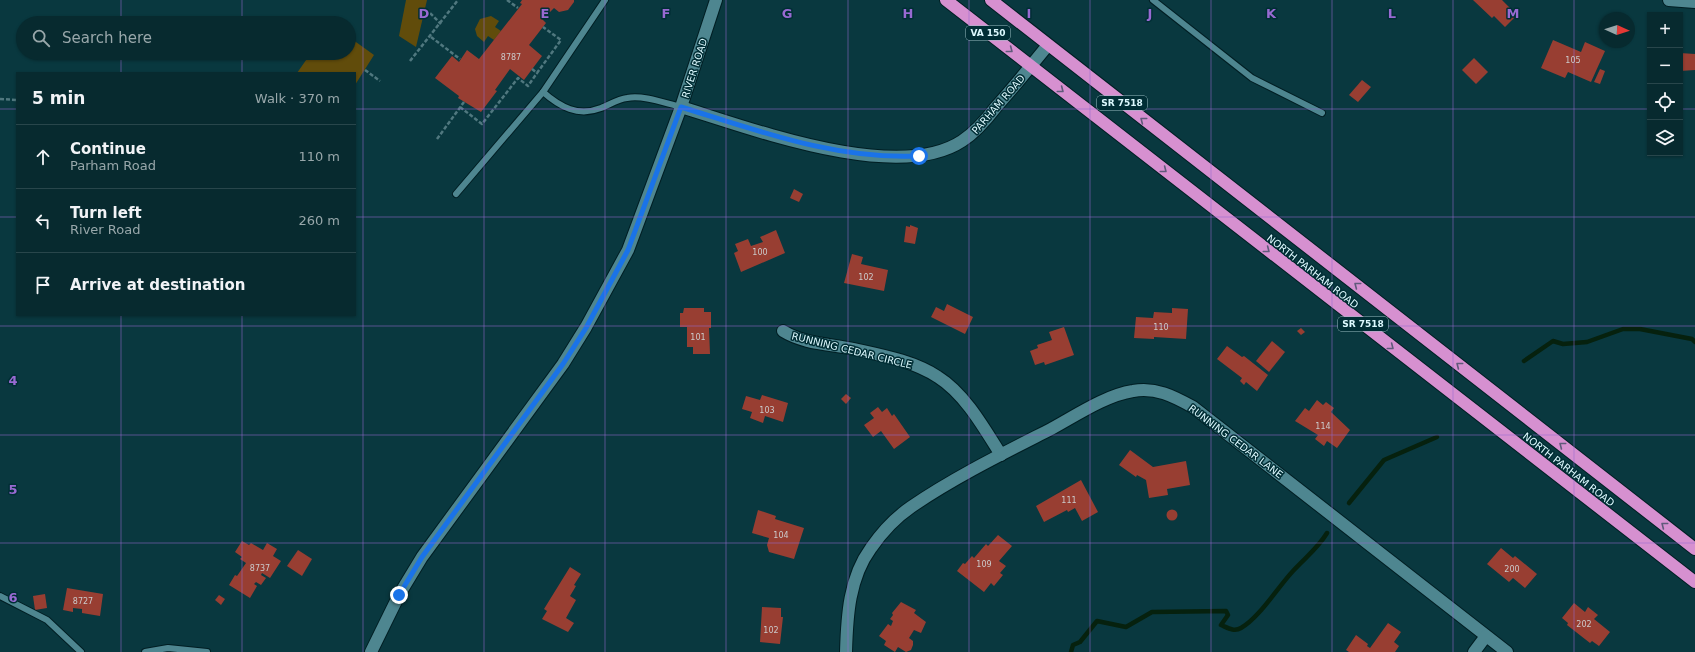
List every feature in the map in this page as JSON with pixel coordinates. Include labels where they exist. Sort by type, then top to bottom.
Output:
[{"type":"highway","name":"VA 150","points":[[946,0],[1031,66]]},
{"type":"highway","name":"VA 150","points":[[991,0],[1048,45]]},
{"type":"highway","name":"NORTH PARHAM ROAD","points":[[1048,45],[1695,549]]},
{"type":"highway","name":"NORTH PARHAM ROAD","points":[[1031,66],[1695,582]]},
{"type":"street","name":"RIVER ROAD","points":[[371,652],[399,595],[422,557],[563,364],[586,328],[628,250],[681,107],[716,0]]},
{"type":"street","points":[[1669,0],[1695,2]]},
{"type":"street","name":"PARHAM ROAD","points":[[681,107],[793,142],[836,151],[872,155],[919,156],[955,146],[973,133],[1048,45]]},
{"type":"street","name":"RUNNING CEDAR CIRCLE","points":[[783,331],[793,337],[908,363],[938,377],[961,399],[980,423],[1001,455]]},
{"type":"street","name":"RUNNING CEDAR LANE","points":[[846,652],[847,617],[854,584],[866,556],[880,535],[911,507],[1001,455],[1091,408],[1119,395],[1143,390],[1163,393],[1193,407],[1507,652]]},
{"type":"street","points":[[1474,652],[1486,636]]},
{"type":"lane","points":[[456,194],[543,92],[606,0]]},
{"type":"lane","points":[[1153,0],[1252,78],[1322,113]]},
{"type":"lane","points":[[543,92],[558,105],[570,110],[583,112],[600,109],[625,98],[638,97],[681,107]]},
{"type":"lane","points":[[0,596],[47,620],[81,652]]},
{"type":"lane","points":[[145,652],[168,648],[207,652]]},
{"type":"path","points":[[410,61],[431,37],[458,0]]},
{"type":"path","points":[[507,0],[518,8]]},
{"type":"path","points":[[425,10],[441,24]]},
{"type":"path","points":[[460,107],[482,124],[518,78],[528,86],[561,40],[543,27]]},
{"type":"path","points":[[431,37],[460,59]]},
{"type":"path","points":[[532,69],[537,73]]},
{"type":"path","points":[[365,70],[380,81]]},
{"type":"path","points":[[0,99],[16,100]]},
{"type":"path","points":[[437,139],[464,102]]},
{"type":"shaded area","points":[[406,0],[427,0],[416,47],[399,36]]},
{"type":"shaded area","points":[[491,16],[499,21],[495,27],[501,31],[494,40],[488,36],[484,42],[477,36],[475,29],[480,19]]},
{"type":"shaded area","points":[[356,42],[374,55],[356,83],[356,72],[298,72],[306,60],[356,60]]},
{"type":"building","points":[[522,0],[574,0],[574,2],[568,10],[559,12],[554,8],[550,12],[548,10],[542,19],[546,23],[529,45],[542,56],[524,80],[510,69],[495,90],[497,91],[481,112],[458,98],[459,96],[435,78],[452,56],[459,62],[467,50],[479,59],[522,4],[520,3]]},
{"type":"building","points":[[1473,0],[1502,0],[1517,15],[1505,27],[1494,16],[1492,18]]},
{"type":"building","points":[[1553,40],[1581,52],[1585,42],[1605,51],[1591,82],[1568,72],[1565,78],[1541,68]]},
{"type":"building","points":[[1683,53],[1695,54],[1695,70],[1683,71]]},
{"type":"building","points":[[1474,58],[1488,72],[1476,84],[1462,70]]},
{"type":"building","points":[[1600,69],[1605,71],[1600,84],[1594,82]]},
{"type":"building","points":[[1362,80],[1371,87],[1358,102],[1349,95]]},
{"type":"building","points":[[794,189],[803,194],[799,202],[790,198]]},
{"type":"building","points":[[910,225],[918,228],[915,244],[904,242],[906,226],[910,227]]},
{"type":"building","points":[[776,230],[785,253],[741,272],[734,253],[738,251],[735,244],[748,239],[751,246],[763,242],[760,237]]},
{"type":"building","points":[[852,254],[863,257],[861,264],[888,270],[884,291],[844,283]]},
{"type":"building","points":[[947,304],[973,317],[965,334],[931,317],[936,307],[944,311]]},
{"type":"building","points":[[684,308],[704,308],[704,312],[711,312],[711,328],[709,328],[710,354],[693,354],[693,347],[687,347],[687,327],[680,327],[680,313],[683,313]]},
{"type":"building","points":[[1172,308],[1188,309],[1186,339],[1154,337],[1154,339],[1134,338],[1136,317],[1153,318],[1154,312],[1172,313]]},
{"type":"building","points":[[1064,327],[1074,355],[1045,365],[1044,362],[1035,365],[1030,351],[1038,348],[1037,345],[1052,340],[1049,332]]},
{"type":"building","points":[[1301,328],[1305,332],[1301,335],[1297,331]]},
{"type":"building","points":[[1272,341],[1285,352],[1269,372],[1256,361]]},
{"type":"building","points":[[1227,346],[1242,357],[1244,356],[1268,375],[1257,391],[1246,382],[1244,385],[1240,381],[1242,378],[1217,359]]},
{"type":"building","points":[[846,394],[851,398],[846,404],[841,399]]},
{"type":"building","points":[[762,395],[788,403],[783,422],[765,416],[763,423],[750,418],[752,412],[742,409],[746,396],[760,400]]},
{"type":"building","points":[[1317,400],[1323,405],[1326,402],[1334,408],[1331,412],[1350,430],[1337,448],[1327,441],[1324,446],[1315,439],[1318,435],[1295,421],[1305,408],[1309,411]]},
{"type":"building","points":[[878,407],[882,412],[887,408],[892,416],[894,414],[910,437],[894,449],[881,431],[873,437],[864,425],[874,418],[870,413]]},
{"type":"building","points":[[1130,450],[1153,467],[1186,461],[1190,485],[1167,489],[1168,495],[1149,498],[1146,480],[1137,475],[1136,477],[1119,465]]},
{"type":"building","points":[[1081,480],[1098,512],[1082,521],[1075,508],[1068,512],[1067,510],[1044,522],[1036,506]]},
{"type":"building","points":[[758,510],[776,516],[775,519],[804,528],[794,559],[769,552],[767,545],[769,538],[752,533]]},
{"type":"building","points":[[1170,510],[1174,510],[1176,511],[1176,519],[1170,520],[1167,517],[1167,513]]},
{"type":"building","points":[[998,535],[1012,546],[999,561],[1006,566],[1000,573],[1003,575],[994,586],[991,583],[984,592],[957,571],[963,563],[965,564],[972,556],[974,558],[986,544],[988,546]]},
{"type":"building","points":[[242,541],[249,545],[251,543],[263,550],[267,543],[277,549],[273,556],[281,561],[270,578],[262,573],[261,575],[266,578],[261,585],[256,582],[254,584],[257,586],[250,598],[229,585],[235,575],[237,576],[246,563],[240,559],[242,557],[235,552]]},
{"type":"building","points":[[1501,548],[1513,558],[1515,556],[1537,574],[1525,588],[1513,578],[1509,582],[1487,564]]},
{"type":"building","points":[[298,550],[312,559],[302,576],[287,566]]},
{"type":"building","points":[[570,567],[581,574],[574,585],[576,586],[570,596],[576,600],[566,618],[574,623],[568,632],[542,619],[547,611],[544,609]]},
{"type":"building","points":[[67,588],[103,594],[100,616],[82,613],[82,609],[73,608],[73,612],[63,610]]},
{"type":"building","points":[[45,594],[47,608],[35,610],[33,596]]},
{"type":"building","points":[[219,595],[225,599],[221,605],[215,600]]},
{"type":"building","points":[[901,602],[916,610],[914,613],[926,622],[921,633],[914,630],[909,638],[913,641],[911,650],[906,652],[898,647],[895,652],[884,645],[886,641],[879,636],[888,624],[891,626],[893,621],[890,619],[893,615],[892,613]]},
{"type":"building","points":[[1574,603],[1585,612],[1588,607],[1598,615],[1594,619],[1610,632],[1599,646],[1592,641],[1590,643],[1567,625],[1568,623],[1562,618]]},
{"type":"building","points":[[762,607],[781,608],[781,617],[783,617],[780,644],[760,642]]},
{"type":"building","points":[[1388,623],[1401,632],[1394,642],[1399,646],[1395,652],[1349,652],[1346,650],[1356,635],[1368,644],[1367,646],[1370,648]]},
{"type":"waterway","points":[[1524,361],[1553,341],[1563,344],[1587,342],[1623,329],[1640,329],[1692,339],[1695,342]]},
{"type":"waterway","points":[[1349,503],[1384,460],[1437,437]]},
{"type":"waterway","points":[[1071,652],[1073,645],[1080,642],[1097,621],[1126,627],[1152,612],[1226,611],[1228,615],[1221,625],[1233,630],[1241,628],[1255,617],[1327,533]]},
{"type":"route","points":[[399,595],[422,557],[563,364],[586,328],[628,250],[642,218],[681,107],[793,142],[836,151],[872,155],[919,156]]}]
